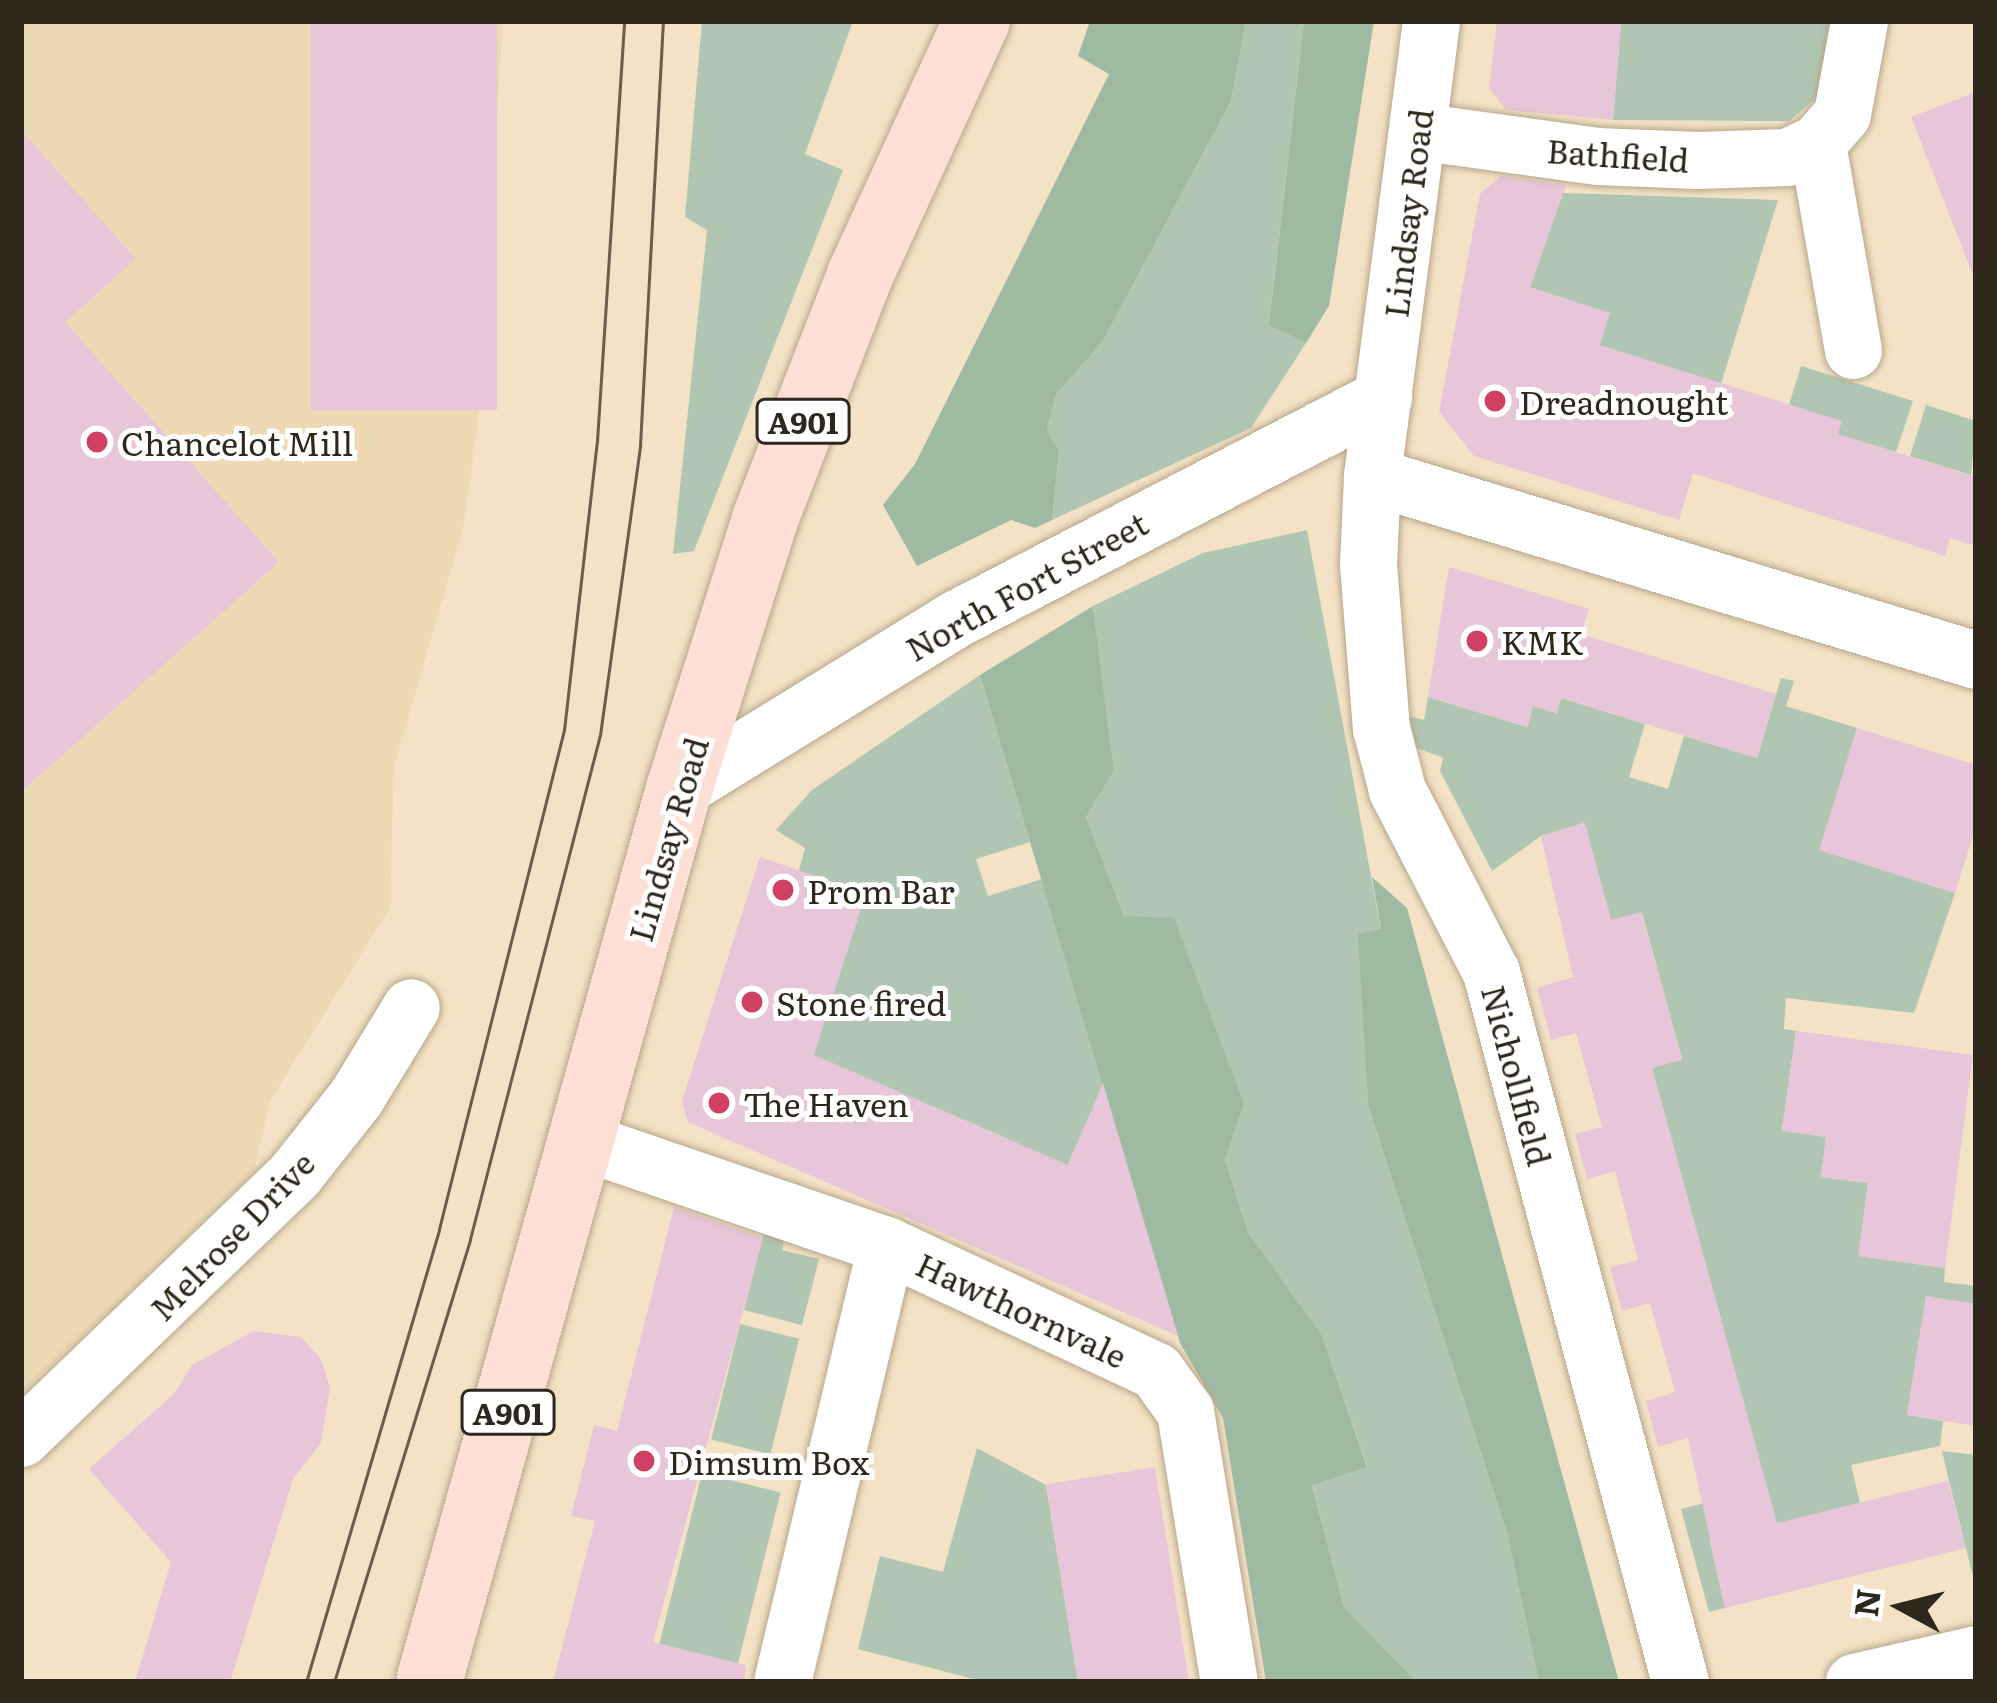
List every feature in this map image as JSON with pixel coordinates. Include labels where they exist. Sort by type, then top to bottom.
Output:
[{"type":"main road","name":"Lindsay Road","points":[[429,1682],[679,789],[791,452],[860,274],[976,21]]},
{"type":"street","name":"Lindsay Road","points":[[1372,476],[1432,21]]},
{"type":"street","points":[[1853,350],[1817,143],[1842,114],[1859,21]]},
{"type":"street","name":"Bathfield","points":[[1417,130],[1677,159],[1787,157],[1817,143]]},
{"type":"street","name":"North Fort Street","points":[[679,789],[957,618],[1383,397]]},
{"type":"street","points":[[1372,476],[1976,660]]},
{"type":"street","name":"Nichollfield","points":[[1372,476],[1368,564],[1381,728],[1397,790],[1491,972],[1680,1682]]},
{"type":"street","name":"Melrose Drive","points":[[21,1438],[281,1190],[356,1097],[411,1007]]},
{"type":"street","name":"Hawthornvale","points":[[582,1141],[886,1245],[1130,1358],[1172,1387],[1185,1411],[1229,1682]]},
{"type":"street","points":[[782,1682],[886,1245]]},
{"type":"street","points":[[1854,1682],[1976,1654]]},
{"type":"shaded area","points":[[21,21],[503,21],[477,426],[464,525],[394,767],[390,908],[270,1101],[254,1171],[21,1394]]},
{"type":"green space","points":[[702,21],[853,21],[805,154],[843,170],[694,551],[673,554],[707,230],[685,217]]},
{"type":"green space","points":[[1090,21],[1246,21],[1231,101],[1103,341],[1056,395],[1047,430],[1059,451],[1052,520],[1035,528],[1011,520],[917,566],[883,505],[915,464],[1109,74],[1078,56]]},
{"type":"green space","points":[[1246,21],[1304,21],[1269,324],[1306,343],[1251,428],[1052,520],[1059,451],[1047,430],[1056,395],[1103,341],[1231,101]]},
{"type":"green space","points":[[1304,21],[1374,21],[1329,306],[1306,343],[1269,325]]},
{"type":"green space","points":[[1610,22],[1840,24],[1833,84],[1789,121],[1613,120],[1621,24]]},
{"type":"green space","points":[[1563,193],[1778,200],[1721,384],[1518,321]]},
{"type":"green space","points":[[1801,366],[1913,401],[1896,452],[1837,434],[1789,405]]},
{"type":"green space","points":[[1926,405],[1976,421],[1971,475],[1910,456]]},
{"type":"green space","points":[[1307,530],[1381,930],[1359,934],[1368,1105],[1507,1533],[1539,1682],[1417,1682],[1344,1607],[1312,1484],[1367,1466],[1322,1335],[1248,1232],[1225,1160],[1244,1104],[1124,916],[1086,817],[1114,771],[1093,606],[1203,553]]},
{"type":"green space","points":[[1093,606],[1114,771],[1086,817],[1124,916],[1174,918],[1244,1104],[1225,1160],[1248,1232],[1322,1335],[1367,1467],[1312,1485],[1344,1607],[1417,1682],[1266,1682],[1223,1418],[1180,1343],[980,675]]},
{"type":"green space","points":[[980,675],[1030,842],[976,859],[988,896],[1042,879],[1109,1101],[1091,1112],[1062,1178],[1006,1138],[836,1065],[809,1071],[799,870],[805,848],[776,830],[812,790]]},
{"type":"green space","points":[[1781,678],[1794,681],[1786,706],[1857,728],[1820,850],[1955,893],[1914,1013],[1786,998],[1784,1029],[1796,1031],[1782,1130],[1826,1137],[1821,1177],[1868,1183],[1859,1256],[1945,1268],[1944,1282],[1976,1286],[1976,1304],[1926,1297],[1907,1415],[1943,1421],[1940,1446],[1851,1465],[1860,1503],[1710,1541],[1725,1608],[1709,1612],[1681,1509],[1705,1503],[1723,1328],[1652,1068],[1682,1059],[1642,913],[1611,920],[1584,823],[1541,836],[1492,871],[1440,771],[1443,758],[1412,746],[1404,715],[1424,720],[1428,697],[1527,727],[1533,706],[1556,713],[1561,698],[1645,724],[1629,777],[1668,789],[1684,736],[1757,758]]},
{"type":"green space","points":[[1372,877],[1407,908],[1619,1682],[1539,1682],[1507,1533],[1368,1105],[1358,934],[1381,929]]},
{"type":"green space","points":[[764,1231],[785,1237],[782,1250],[819,1259],[802,1325],[744,1310]]},
{"type":"green space","points":[[740,1324],[799,1339],[770,1454],[711,1439]]},
{"type":"green space","points":[[977,1448],[1046,1485],[1078,1682],[985,1682],[858,1649],[880,1556],[943,1572]]},
{"type":"green space","points":[[1942,1451],[1976,1455],[1976,1588],[1949,1481]]},
{"type":"green space","points":[[702,1473],[781,1493],[737,1667],[658,1648]]},
{"type":"building","points":[[311,21],[497,21],[497,410],[311,410]]},
{"type":"building","points":[[1497,21],[1621,23],[1613,120],[1506,110],[1489,88]]},
{"type":"building","points":[[1976,92],[1976,275],[1973,275],[1911,117]]},
{"type":"building","name":"Chancelot Mill","points":[[21,130],[136,259],[65,322],[279,562],[21,792]]},
{"type":"building","points":[[1501,176],[1566,185],[1530,287],[1610,313],[1600,345],[1842,421],[1838,434],[1976,477],[1976,546],[1950,538],[1945,556],[1693,473],[1679,520],[1474,456],[1439,412],[1480,194]]},
{"type":"building","points":[[1449,567],[1589,609],[1581,634],[1776,694],[1757,758],[1561,698],[1557,713],[1533,706],[1528,727],[1428,697]]},
{"type":"building","points":[[1857,728],[1976,765],[1976,826],[1955,893],[1819,850]]},
{"type":"building","points":[[1585,823],[1611,920],[1641,912],[1664,994],[1682,1060],[1652,1068],[1777,1523],[1948,1481],[1966,1548],[1725,1608],[1688,1438],[1658,1447],[1646,1401],[1675,1392],[1650,1303],[1622,1311],[1610,1267],[1638,1260],[1615,1171],[1587,1179],[1575,1134],[1602,1127],[1576,1033],[1551,1040],[1537,988],[1573,977],[1541,836]]},
{"type":"building","points":[[760,857],[866,893],[814,1055],[1068,1165],[1103,1083],[1178,1336],[688,1122],[682,1101]]},
{"type":"building","points":[[1796,1031],[1973,1055],[1945,1268],[1858,1256],[1868,1183],[1821,1177],[1826,1137],[1782,1131]]},
{"type":"building","points":[[674,1207],[763,1238],[653,1642],[746,1665],[744,1682],[553,1682],[595,1521],[571,1516],[594,1425],[617,1431]]},
{"type":"building","points":[[1926,1296],[1976,1304],[1976,1426],[1907,1415]]},
{"type":"building","points":[[254,1331],[301,1337],[321,1359],[330,1388],[321,1443],[293,1479],[230,1682],[135,1682],[171,1562],[89,1469],[174,1394],[192,1365]]},
{"type":"building","points":[[1155,1467],[1189,1682],[1078,1682],[1046,1484]]},
{"type":"tram line","points":[[306,1682],[439,1229],[564,730],[597,441],[624,21]]},
{"type":"tram line","points":[[334,1682],[470,1239],[600,735],[640,445],[663,21]]},
{"type":"place","name":"Dreadnought","points":[[1495,401]]},
{"type":"place","name":"Chancelot Mill","points":[[97,442]]},
{"type":"place","name":"KMK","points":[[1477,641]]},
{"type":"place","name":"Prom Bar","points":[[783,890]]},
{"type":"place","name":"Stone fired","points":[[752,1002]]},
{"type":"place","name":"The Haven","points":[[719,1103]]},
{"type":"place","name":"Dimsum Box","points":[[644,1461]]}]
